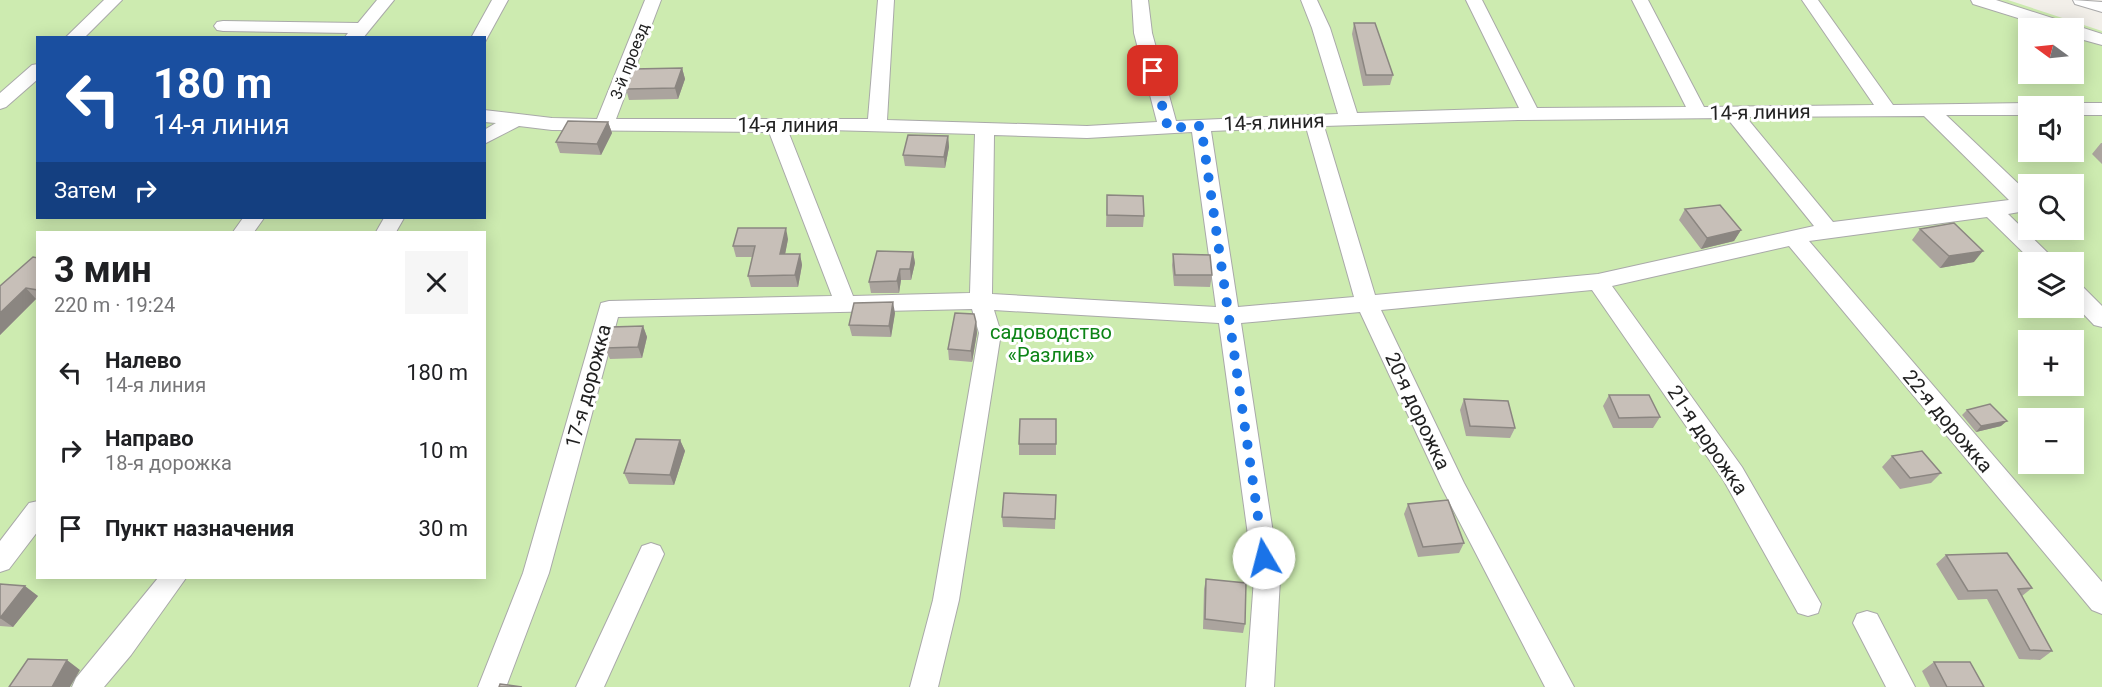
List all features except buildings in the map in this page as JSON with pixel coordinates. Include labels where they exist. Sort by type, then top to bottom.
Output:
[{"type":"street","points":[[75,36],[114,0]]},
{"type":"street","points":[[223,26],[358,33],[386,0]]},
{"type":"street","points":[[480,36],[500,0]]},
{"type":"street","name":"3-й проезд","points":[[605,122],[653,0]]},
{"type":"street","points":[[877,125],[886,0]]},
{"type":"street","points":[[1140,0],[1143,33],[1168,128]]},
{"type":"street","points":[[1309,0],[1322,28],[1349,119]]},
{"type":"street","points":[[1474,0],[1531,114]]},
{"type":"street","points":[[1640,0],[1698,112]]},
{"type":"street","points":[[1810,0],[1887,110]]},
{"type":"street","points":[[1979,0],[2035,18]]},
{"type":"street","points":[[2081,0],[2102,7]]},
{"type":"street","points":[[2084,34],[2102,40]]},
{"type":"street","points":[[0,103],[36,71]]},
{"type":"street","points":[[2084,109],[2102,108]]},
{"type":"street","name":"14-я линия","points":[[486,116],[552,124],[605,122],[776,126],[877,125],[1087,132],[1313,120],[1531,114],[2018,109]]},
{"type":"street","name":"17-я дорожка","points":[[492,687],[536,573],[609,309],[981,301],[1228,316],[1598,282],[1828,230],[2018,206],[2020,197],[1929,110]]},
{"type":"street","points":[[1732,112],[1828,230]]},
{"type":"street","name":"20-я дорожка","points":[[1313,120],[1367,304],[1454,488],[1560,687]]},
{"type":"street","points":[[486,137],[514,121]]},
{"type":"street","points":[[776,126],[846,305]]},
{"type":"street","points":[[1201,126],[1267,579],[1260,687]]},
{"type":"street","points":[[924,687],[946,600],[990,333],[981,301],[985,130]]},
{"type":"street","points":[[1992,210],[2035,252]]},
{"type":"street","points":[[244,231],[253,219]]},
{"type":"street","name":"22-я дорожка","points":[[1794,238],[2102,602]]},
{"type":"street","name":"21-я дорожка","points":[[1598,282],[1733,474],[1808,604]]},
{"type":"street","points":[[2084,301],[2102,319]]},
{"type":"street","points":[[0,561],[36,514]]},
{"type":"street","points":[[590,687],[651,554]]},
{"type":"street","points":[[86,687],[122,646],[172,579]]},
{"type":"street","points":[[1867,623],[1901,687]]},
{"type":"green space","name":"садоводство «Разлив»","points":[[0,0],[2008,0],[2063,18],[2018,18],[2018,84],[2084,84],[2084,25],[2102,31],[2102,687],[0,687]]},
{"type":"route","points":[[1153,71],[1168,128],[1201,126],[1264,558]]}]
